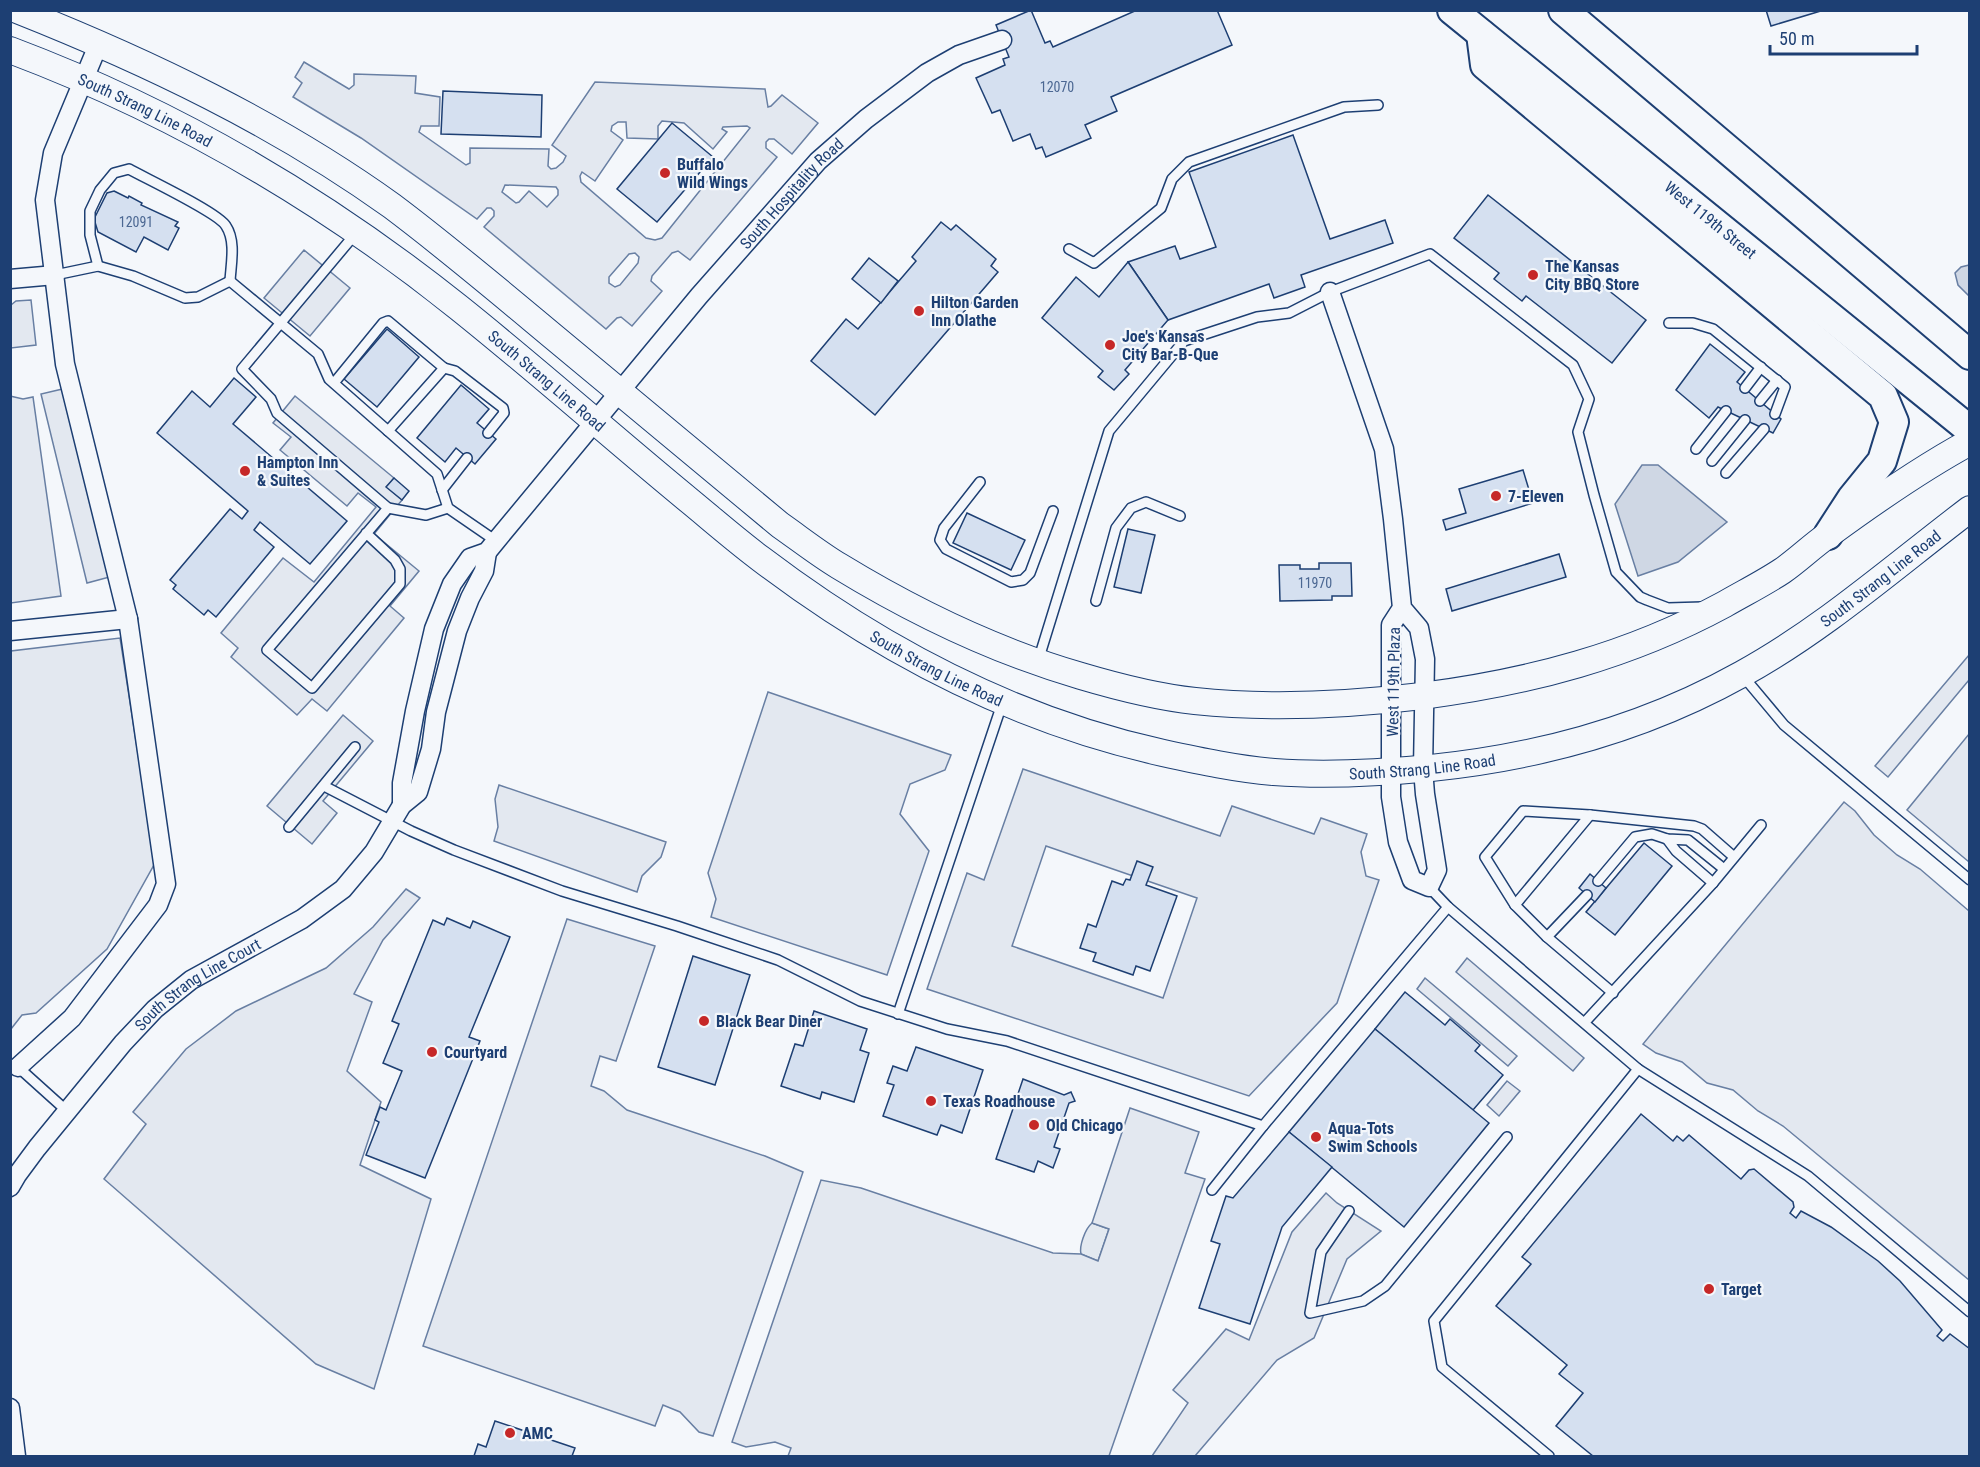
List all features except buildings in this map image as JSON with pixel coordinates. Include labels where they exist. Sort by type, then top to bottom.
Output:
[{"type":"main road","points":[[17,10],[99,43],[255,121],[326,163],[381,200],[455,255],[780,525],[836,565],[968,636],[1037,663],[1122,688],[1193,701],[1264,706],[1336,704],[1392,700],[1480,688],[1553,672],[1615,654],[1720,607],[1782,571],[1828,535],[1940,459],[1970,442]]},
{"type":"main road","name":"West 119th Street","points":[[1452,10],[1970,430]]},
{"type":"main road","points":[[1563,10],[1970,355]]},
{"type":"main road","points":[[1481,34],[1485,65],[1883,396],[1894,422],[1882,461],[1852,498],[1828,535]]},
{"type":"main road","name":"South Strang Line Road","points":[[10,50],[85,80],[147,109],[245,162],[358,231],[459,308],[758,557],[833,611],[954,681],[1068,727],[1138,748],[1202,762],[1273,772],[1345,774],[1392,772],[1475,763],[1547,749],[1619,727],[1672,707],[1742,674],[1837,611],[1970,508]]},
{"type":"street","name":"South Hospitality Road","points":[[619,391],[758,227],[825,154],[866,119],[927,74],[959,55],[1002,40]]},
{"type":"street","points":[[18,1067],[72,1018],[158,904],[166,884],[128,619],[65,364],[45,200],[53,153],[99,43]]},
{"type":"street","points":[[10,279],[55,275]]},
{"type":"street","name":"West 119th Plaza","points":[[1330,292],[1384,449],[1402,608],[1419,628],[1425,659],[1423,769],[1437,870],[1429,887],[1412,880],[1398,842],[1391,796],[1391,625],[1402,608]]},
{"type":"street","name":"South Strang Line Court","points":[[10,1187],[37,1148],[123,1043],[155,1009],[191,980],[302,919],[343,888],[374,852],[402,805],[404,772],[434,629],[452,585],[470,558],[492,547],[619,391]]},
{"type":"street","points":[[10,631],[128,619]]},
{"type":"street","points":[[10,1408],[16,1456]]},
{"type":"lane","points":[[1069,249],[1094,263],[1161,208],[1172,179],[1189,162],[1344,107],[1378,105]]},
{"type":"lane","points":[[98,266],[90,235],[90,211],[100,190],[114,173],[129,169],[204,209],[226,225],[232,249],[230,281]]},
{"type":"lane","points":[[358,231],[242,369],[271,399],[277,413],[388,508],[426,515],[448,508]]},
{"type":"lane","points":[[1037,663],[1109,431],[1184,341],[1257,317],[1289,313],[1330,292],[1430,254],[1573,365],[1589,399],[1578,432],[1616,572],[1640,597],[1668,608],[1720,607]]},
{"type":"lane","points":[[55,275],[98,266],[133,276],[185,298],[198,297],[230,281]]},
{"type":"lane","points":[[230,281],[318,354],[329,379],[437,474],[448,508],[492,547]]},
{"type":"lane","points":[[334,383],[383,323],[388,321],[444,368],[454,371],[503,408],[504,413],[488,433]]},
{"type":"lane","points":[[1669,323],[1693,323],[1713,329],[1777,380],[1785,387],[1775,414]]},
{"type":"lane","points":[[1745,388],[1761,367]]},
{"type":"lane","points":[[388,431],[444,368]]},
{"type":"lane","points":[[1760,401],[1777,380]]},
{"type":"lane","points":[[1696,448],[1726,411]]},
{"type":"lane","points":[[1712,461],[1745,420]]},
{"type":"lane","points":[[1726,473],[1764,429]]},
{"type":"lane","points":[[442,490],[467,458]]},
{"type":"lane","points":[[980,482],[944,528],[940,540],[946,549],[1011,582],[1023,580],[1030,573],[1053,511]]},
{"type":"lane","points":[[1096,601],[1116,528],[1131,508],[1146,502],[1180,516]]},
{"type":"lane","points":[[366,533],[395,560],[400,569],[400,584],[312,688],[267,650],[366,533],[388,508]]},
{"type":"lane","points":[[1742,674],[1784,725],[1970,880]]},
{"type":"lane","points":[[898,1014],[1003,702]]},
{"type":"lane","points":[[289,827],[356,747]]},
{"type":"lane","points":[[324,786],[393,822],[454,850],[562,891],[778,960],[860,1001],[946,1029],[1007,1041],[1263,1126]]},
{"type":"lane","points":[[1613,993],[1546,937],[1515,905],[1485,857],[1523,811],[1590,815],[1694,826],[1702,829],[1734,857]]},
{"type":"lane","points":[[1515,905],[1590,815]]},
{"type":"lane","points":[[1585,1023],[1713,883],[1761,825]]},
{"type":"lane","points":[[1598,881],[1635,837],[1652,834],[1667,839],[1688,840],[1724,869]]},
{"type":"lane","points":[[1667,839],[1676,851],[1713,883]]},
{"type":"lane","points":[[1429,887],[1448,907],[1638,1069],[1808,1176],[1970,1312]]},
{"type":"lane","points":[[1546,937],[1587,895]]},
{"type":"lane","points":[[1212,1190],[1263,1126],[1448,907]]},
{"type":"lane","points":[[18,1067],[68,1112]]},
{"type":"lane","points":[[1550,1456],[1442,1367],[1434,1321],[1638,1069]]},
{"type":"lane","points":[[1349,1211],[1321,1252],[1310,1313],[1363,1301],[1385,1286],[1506,1137]]},
{"type":"shaded area","points":[[304,62],[349,89],[354,85],[354,74],[416,76],[415,93],[440,97],[439,126],[421,126],[419,132],[466,165],[470,163],[470,148],[549,149],[548,166],[551,169],[556,168],[566,156],[552,145],[595,82],[765,89],[768,107],[782,95],[818,123],[792,154],[774,139],[769,139],[766,142],[766,148],[777,157],[690,260],[678,251],[672,253],[652,276],[651,281],[662,291],[632,326],[621,317],[606,329],[484,227],[494,216],[491,208],[487,208],[477,219],[361,138],[293,97],[302,83],[295,77]],"holes":[[[662,121],[684,123],[713,149],[727,132],[722,129],[723,127],[747,126],[750,128],[662,238],[655,240],[646,238],[581,182],[580,176],[582,172],[595,181],[623,140],[611,131],[612,126],[618,122],[626,122],[627,138],[658,139],[658,126]],[[505,185],[556,187],[558,195],[547,207],[529,191],[516,203],[502,192]],[[635,253],[639,257],[638,263],[620,285],[615,287],[609,283],[609,277],[629,254]]]},
{"type":"shaded area","points":[[304,250],[350,288],[310,336],[264,298]]},
{"type":"shaded area","points":[[1970,265],[1969,296],[1958,285],[1955,273],[1961,267]]},
{"type":"shaded area","points":[[31,300],[36,345],[11,348],[11,305],[16,301]]},
{"type":"shaded area","points":[[71,387],[117,575],[87,583],[41,394]]},
{"type":"shaded area","points":[[10,396],[23,399],[33,397],[61,596],[11,603]]},
{"type":"shaded area","points":[[295,396],[394,478],[387,487],[402,500],[374,534],[419,571],[390,606],[404,618],[327,711],[312,699],[297,715],[231,657],[238,648],[221,633],[283,558],[314,582],[376,507],[358,493],[347,506],[280,450],[291,437],[273,423]]},
{"type":"shaded area","points":[[1642,465],[1658,465],[1727,522],[1678,562],[1638,576],[1615,504]]},
{"type":"shaded area","points":[[120,638],[155,863],[107,949],[36,1013],[22,1015],[11,1029],[11,651]]},
{"type":"shaded area","points":[[1969,655],[1969,680],[1888,777],[1875,766]]},
{"type":"shaded area","points":[[768,692],[951,755],[945,770],[910,784],[900,814],[929,851],[887,975],[711,917],[716,899],[708,873]]},
{"type":"shaded area","points":[[343,715],[373,741],[323,801],[337,813],[312,844],[267,806]]},
{"type":"shaded area","points":[[1969,734],[1969,862],[1907,810]]},
{"type":"shaded area","points":[[1023,769],[1220,836],[1232,806],[1314,834],[1321,818],[1367,834],[1361,852],[1366,876],[1379,880],[1337,1003],[1249,1096],[927,989],[967,873],[984,880]],"holes":[[[1046,846],[1197,898],[1163,998],[1012,946]]]},
{"type":"shaded area","points":[[499,785],[666,842],[661,857],[642,876],[637,892],[494,841],[498,827],[495,799]]},
{"type":"shaded area","points":[[1844,802],[1855,811],[1874,835],[1897,855],[1920,869],[1969,911],[1969,1280],[1783,1126],[1758,1111],[1733,1090],[1707,1083],[1682,1062],[1656,1053],[1643,1044]]},
{"type":"shaded area","points":[[406,889],[420,898],[383,940],[354,994],[372,1002],[347,1071],[381,1102],[360,1165],[431,1199],[374,1389],[316,1364],[104,1179],[146,1124],[133,1112],[186,1049],[236,1011],[326,968],[373,927]]},
{"type":"shaded area","points":[[567,919],[655,946],[616,1061],[600,1056],[591,1086],[604,1091],[627,1110],[765,1156],[803,1172],[713,1436],[699,1432],[680,1412],[663,1405],[655,1426],[423,1346]]},
{"type":"shaded area","points":[[1467,958],[1584,1058],[1573,1071],[1456,972]]},
{"type":"shaded area","points":[[1425,978],[1517,1056],[1508,1066],[1417,989]]},
{"type":"shaded area","points":[[1507,1081],[1520,1091],[1499,1116],[1487,1105]]},
{"type":"shaded area","points":[[1130,1108],[1199,1132],[1185,1173],[1205,1179],[1109,1456],[788,1456],[791,1448],[775,1442],[746,1447],[732,1442],[821,1180],[861,1188],[1053,1253],[1081,1254],[1098,1261],[1109,1229],[1092,1223]]},
{"type":"shaded area","points":[[1326,1193],[1337,1203],[1381,1231],[1347,1259],[1314,1338],[1277,1360],[1195,1456],[1152,1456],[1188,1403],[1173,1390],[1226,1329],[1249,1340],[1292,1232]]},
{"type":"shaded area","points":[[1092,1223],[1109,1229],[1098,1261],[1081,1254],[1083,1238]]},
{"type":"place","name":"Buffalo Wild Wings","points":[[665,173]]},
{"type":"place","name":"The Kansas City BBQ Store","points":[[1533,275]]},
{"type":"place","name":"Hilton Garden Inn Olathe","points":[[919,311]]},
{"type":"place","name":"Joe's Kansas City Bar-B-Que","points":[[1110,345]]},
{"type":"place","name":"Hampton Inn & Suites","points":[[245,471]]},
{"type":"place","name":"7-Eleven","points":[[1496,496]]},
{"type":"place","name":"Black Bear Diner","points":[[704,1021]]},
{"type":"place","name":"Courtyard","points":[[432,1052]]},
{"type":"place","name":"Texas Roadhouse","points":[[931,1101]]},
{"type":"place","name":"Old Chicago","points":[[1034,1125]]},
{"type":"place","name":"Aqua-Tots Swim Schools","points":[[1316,1137]]},
{"type":"place","name":"Target","points":[[1709,1289]]},
{"type":"place","name":"AMC","points":[[510,1433]]}]
